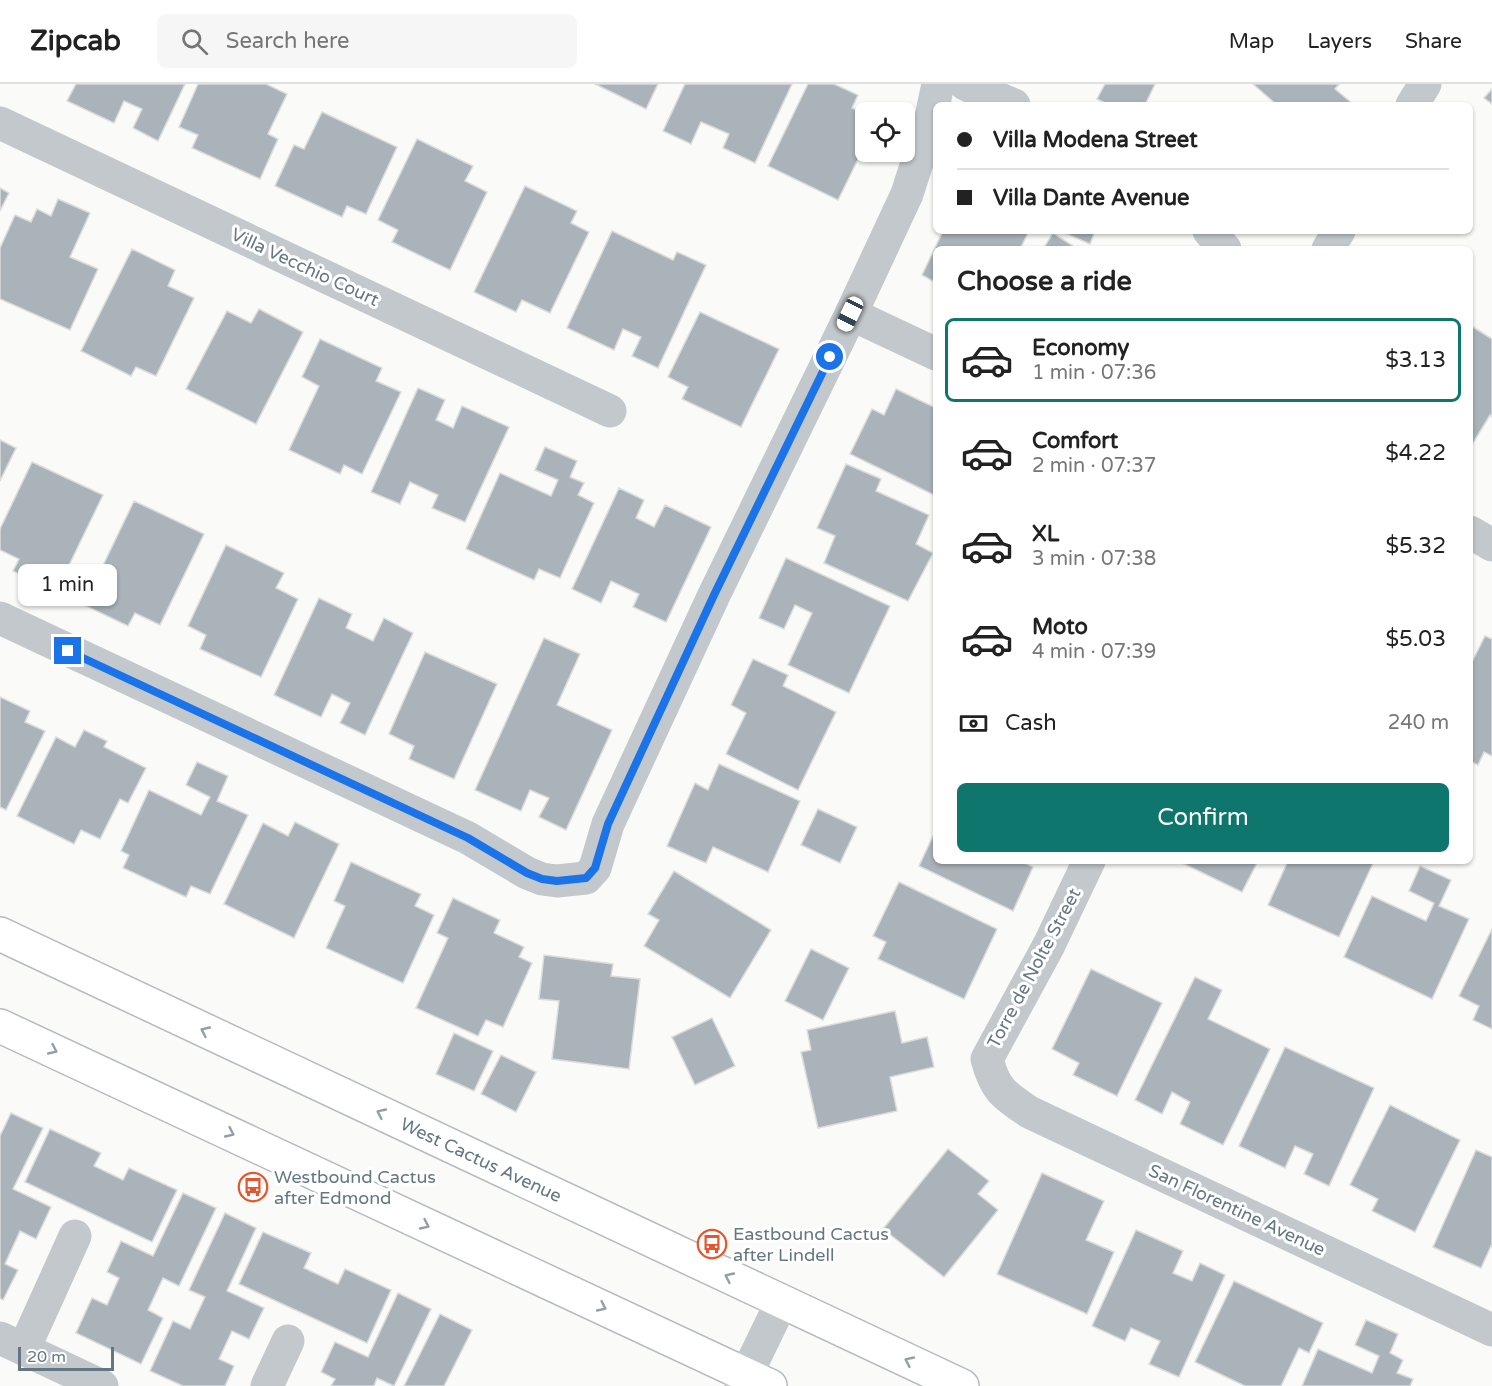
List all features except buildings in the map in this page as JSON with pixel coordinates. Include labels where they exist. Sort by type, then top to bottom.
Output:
[{"type":"main road","name":"West Cactus Avenue","points":[[0,934],[962,1386]]},
{"type":"main road","points":[[0,1026],[753,1382]]},
{"type":"street","points":[[934,102],[938,84]]},
{"type":"street","points":[[965,84],[1007,102]]},
{"type":"street","points":[[1414,102],[1425,84]]},
{"type":"street","points":[[0,618],[468,838],[527,873],[542,879],[557,881],[586,878],[595,868],[608,824],[714,595],[907,194],[933,108]]},
{"type":"street","name":"Villa Vecchio Court","points":[[0,123],[610,411]]},
{"type":"street","points":[[1212,234],[1222,246]]},
{"type":"street","points":[[850,314],[933,353]]},
{"type":"street","points":[[1473,534],[1492,545]]},
{"type":"street","name":"Torre de Nolte Street","points":[[991,1076],[987,1059],[1049,945],[1088,864]]},
{"type":"street","name":"San Florentine Avenue","points":[[991,1076],[1005,1096],[1029,1112],[1492,1330]]},
{"type":"street","points":[[75,1236],[12,1344],[102,1386]]},
{"type":"street","points":[[753,1382],[782,1301]]},
{"type":"street","points":[[267,1386],[288,1341]]},
{"type":"place","name":"Westbound Cactus after Edmond","points":[[253,1187]]},
{"type":"place","name":"Eastbound Cactus after Lindell","points":[[712,1244]]},
{"type":"route","points":[[68,651],[468,838],[527,873],[542,879],[557,881],[586,878],[595,868],[608,824],[714,595],[830,357]]}]
